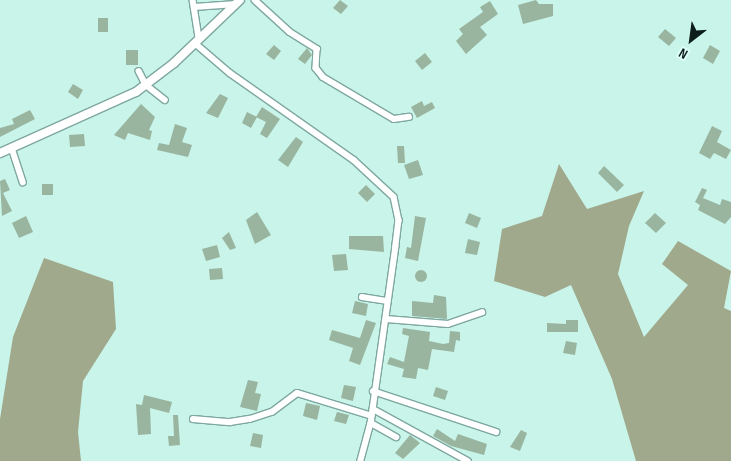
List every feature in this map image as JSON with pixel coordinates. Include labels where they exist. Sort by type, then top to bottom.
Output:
[{"type":"street","points":[[193,0],[197,41],[230,73],[375,176],[394,197],[399,220],[386,319],[374,390],[373,412],[360,460]]},
{"type":"street","points":[[255,0],[290,32],[317,49],[316,68],[323,77],[394,119],[409,117]]},
{"type":"street","points":[[194,7],[238,2]]},
{"type":"street","points":[[0,153],[113,104],[146,85],[238,2]]},
{"type":"street","points":[[139,71],[146,85],[165,100]]},
{"type":"street","points":[[12,148],[23,182]]},
{"type":"street","points":[[362,297],[388,301]]},
{"type":"street","points":[[386,319],[448,324],[482,312]]},
{"type":"street","points":[[374,390],[496,432]]},
{"type":"street","points":[[193,419],[230,422],[250,419],[272,412],[296,393],[373,412],[468,461]]},
{"type":"street","points":[[371,423],[396,437]]},
{"type":"green space","points":[[559,164],[587,209],[644,191],[629,226],[618,274],[644,337],[688,285],[662,264],[678,241],[731,271],[724,308],[731,311],[731,461],[636,461],[612,379],[571,285],[545,297],[494,281],[502,229],[542,216]]},
{"type":"green space","points":[[44,258],[113,282],[116,329],[83,381],[78,432],[81,461],[0,461],[0,419],[13,337]]},
{"type":"building","points":[[340,0],[348,6],[341,14],[333,8]]},
{"type":"building","points":[[536,0],[539,4],[553,4],[553,16],[523,24],[518,5]]},
{"type":"building","points":[[490,1],[498,14],[480,27],[487,35],[466,54],[456,41],[463,34],[459,29],[483,12],[480,7]]},
{"type":"building","points":[[98,18],[108,18],[108,32],[98,32]]},
{"type":"building","points":[[665,29],[676,38],[669,46],[658,37]]},
{"type":"building","points":[[274,45],[281,51],[274,60],[266,54]]},
{"type":"building","points":[[710,45],[720,51],[713,64],[703,58]]},
{"type":"building","points":[[307,48],[312,55],[305,64],[298,59]]},
{"type":"building","points":[[126,50],[138,50],[138,65],[126,65]]},
{"type":"building","points":[[425,53],[432,62],[422,70],[415,61]]},
{"type":"building","points":[[73,84],[83,90],[78,99],[68,92]]},
{"type":"building","points":[[220,94],[228,98],[218,118],[206,113]]},
{"type":"building","points":[[422,101],[424,106],[432,102],[435,108],[417,118],[411,107]]},
{"type":"building","points":[[141,104],[155,117],[149,130],[152,131],[150,140],[128,133],[125,140],[114,135]]},
{"type":"building","points":[[262,107],[280,119],[267,138],[260,134],[266,122],[256,117]]},
{"type":"building","points":[[30,110],[35,119],[0,137],[0,128],[14,124],[12,119]]},
{"type":"building","points":[[247,112],[257,117],[251,128],[242,123]]},
{"type":"building","points":[[175,124],[187,128],[182,142],[192,145],[188,157],[157,150],[159,143],[169,145]]},
{"type":"building","points":[[712,126],[722,131],[717,142],[731,150],[726,159],[714,153],[710,159],[699,153]]},
{"type":"building","points":[[84,134],[85,146],[70,147],[69,135]]},
{"type":"building","points":[[296,137],[303,142],[288,167],[278,160]]},
{"type":"building","points":[[397,146],[404,146],[405,163],[398,163]]},
{"type":"building","points":[[418,160],[423,175],[409,179],[404,165]]},
{"type":"building","points":[[604,166],[624,185],[617,192],[598,173]]},
{"type":"building","points":[[5,179],[10,190],[3,193],[12,211],[2,216],[0,181]]},
{"type":"building","points":[[42,184],[53,184],[53,195],[42,195]]},
{"type":"building","points":[[366,185],[375,194],[367,202],[358,193]]},
{"type":"building","points":[[702,188],[707,190],[703,198],[720,205],[722,199],[731,202],[731,217],[725,224],[698,210],[700,205],[695,202]]},
{"type":"building","points":[[257,212],[271,235],[255,244],[246,220]]},
{"type":"building","points":[[469,213],[481,218],[477,228],[465,223]]},
{"type":"building","points":[[655,213],[666,223],[656,233],[645,223]]},
{"type":"building","points":[[26,216],[33,232],[19,238],[12,223]]},
{"type":"building","points":[[415,216],[426,218],[418,261],[405,258],[407,247],[411,248]]},
{"type":"building","points":[[229,232],[236,248],[230,250],[222,238]]},
{"type":"building","points":[[349,236],[383,236],[384,252],[349,249]]},
{"type":"building","points":[[468,239],[480,242],[477,255],[465,253]]},
{"type":"building","points":[[217,245],[220,257],[206,261],[202,249]]},
{"type":"building","points":[[346,254],[348,270],[334,271],[332,255]]},
{"type":"building","points":[[222,268],[223,279],[210,280],[209,269]]},
{"type":"building","points":[[423,270],[426,271],[426,281],[419,282],[416,281],[415,274],[416,271]]},
{"type":"building","points":[[434,295],[446,297],[447,319],[412,316],[412,301],[433,303]]},
{"type":"building","points":[[355,301],[368,304],[366,316],[352,313]]},
{"type":"building","points":[[366,320],[376,323],[360,365],[349,361],[353,348],[329,340],[332,330],[360,338]]},
{"type":"building","points":[[566,320],[578,320],[578,332],[547,332],[547,323],[566,324]]},
{"type":"building","points":[[403,328],[430,332],[429,341],[443,344],[449,343],[450,331],[460,332],[460,341],[456,340],[454,352],[432,349],[428,370],[418,368],[416,379],[402,377],[404,369],[387,364],[390,357],[404,362],[409,336],[402,334]]},
{"type":"building","points":[[566,341],[577,343],[575,355],[563,353]]},
{"type":"building","points":[[248,380],[258,382],[255,393],[261,394],[257,411],[240,407]]},
{"type":"building","points":[[344,385],[356,387],[353,401],[341,398]]},
{"type":"building","points":[[436,387],[448,391],[445,400],[433,396]]},
{"type":"building","points":[[144,395],[172,402],[169,413],[150,408],[151,434],[138,435],[136,404],[142,405]]},
{"type":"building","points":[[306,403],[320,406],[317,420],[303,416]]},
{"type":"building","points":[[337,412],[349,415],[346,424],[334,421]]},
{"type":"building","points":[[173,415],[178,415],[180,445],[169,446],[168,436],[174,436]]},
{"type":"building","points":[[437,429],[455,441],[458,434],[487,444],[484,455],[451,446],[433,436]]},
{"type":"building","points":[[521,430],[527,433],[520,451],[510,447]]},
{"type":"building","points":[[253,433],[263,435],[261,448],[250,446]]},
{"type":"building","points":[[410,435],[420,443],[403,459],[395,453]]}]
